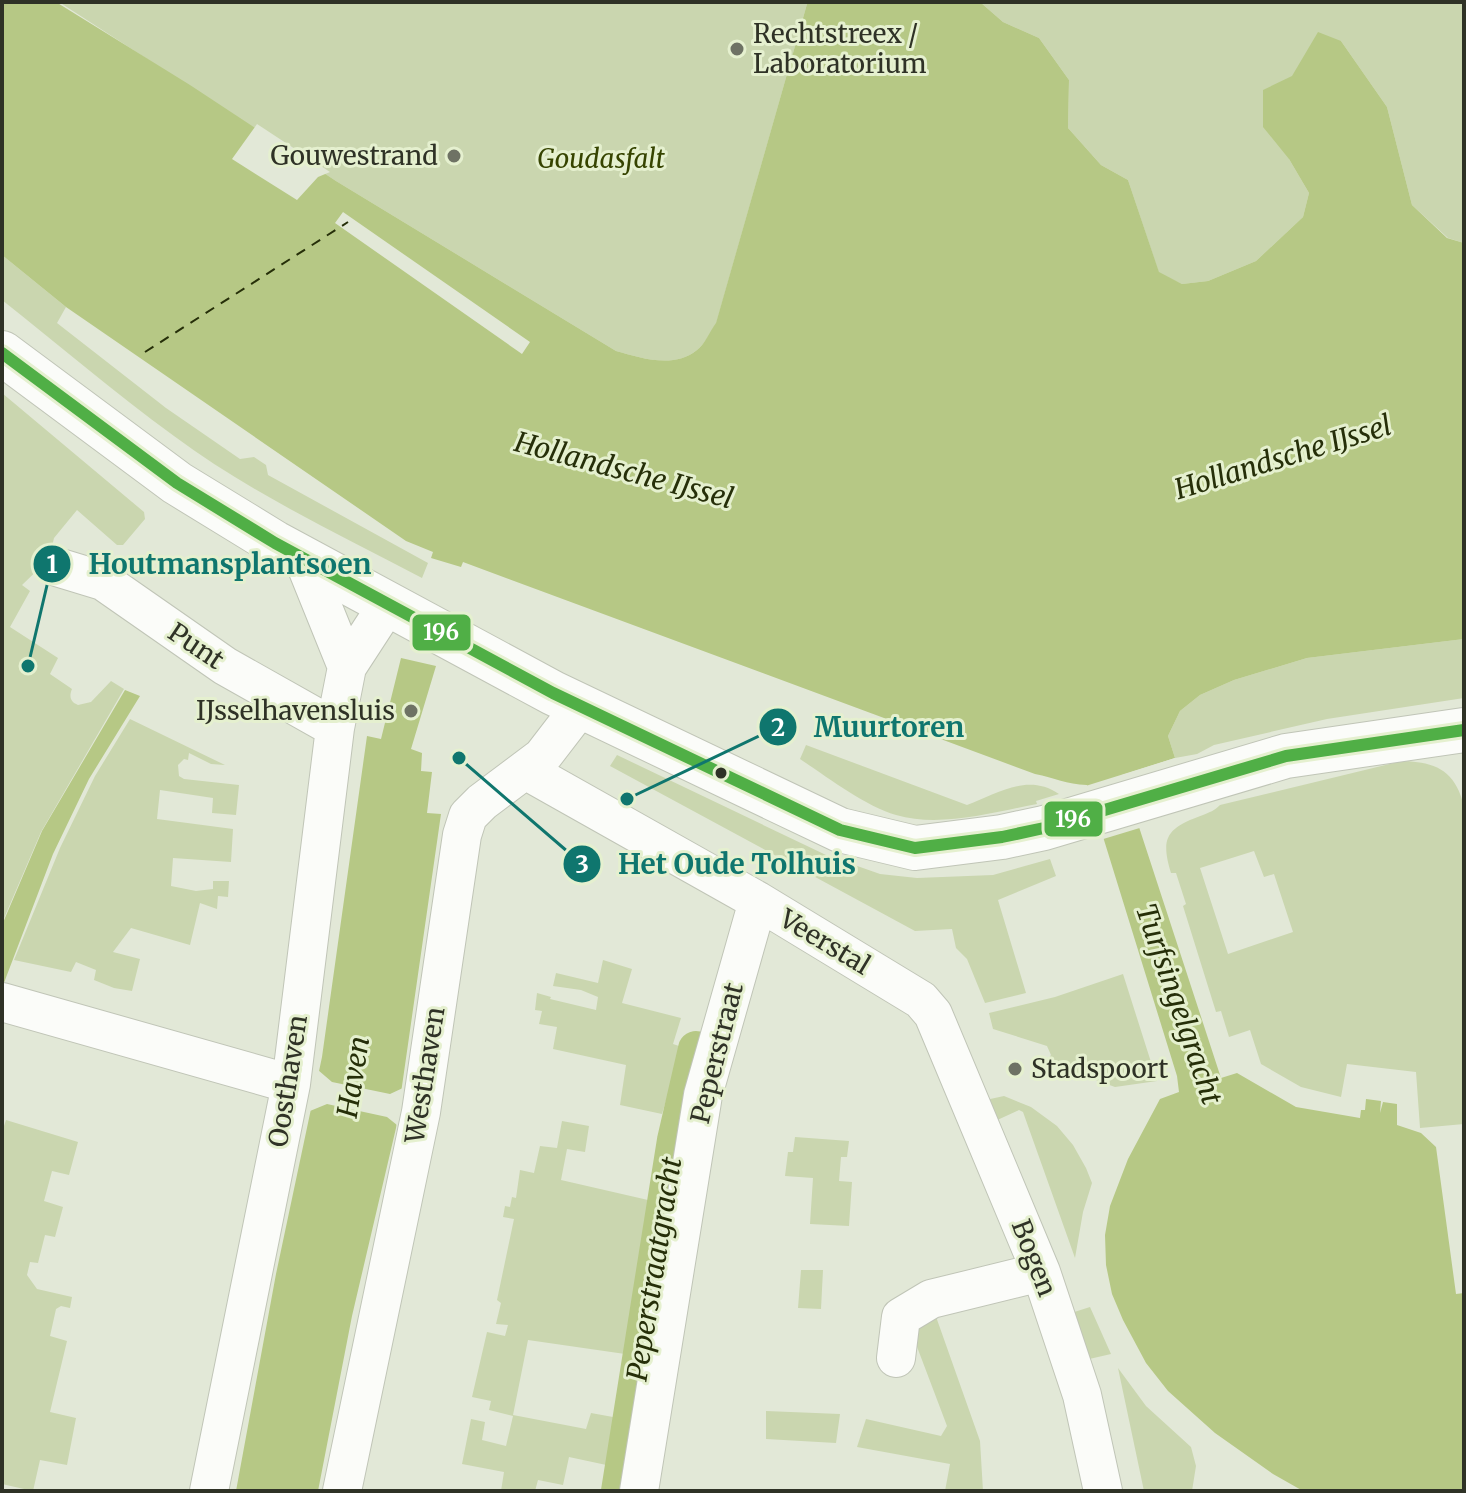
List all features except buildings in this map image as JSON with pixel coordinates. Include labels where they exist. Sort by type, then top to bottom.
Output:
[{"type":"main road","points":[[2,353],[177,483],[303,558],[553,693],[840,830],[876,840],[915,848],[1002,837],[1044,828],[1286,756],[1464,730]]},
{"type":"street","points":[[303,558],[347,667]]},
{"type":"street","name":"Punt","points":[[57,567],[103,581],[225,666],[335,728]]},
{"type":"street","name":"Oosthaven","points":[[209,1491],[291,1084],[335,728],[347,667],[388,604]]},
{"type":"street","name":"Westhaven","points":[[342,1491],[421,1112],[462,835],[468,816],[542,757],[582,705]]},
{"type":"street","name":"Veerstal","points":[[527,771],[758,901],[921,1000],[942,1032]]},
{"type":"street","name":"Peperstraat","points":[[639,1491],[703,1095],[758,901]]},
{"type":"street","points":[[6,1003],[291,1084]]},
{"type":"street","name":"Bogen","points":[[942,1032],[1041,1272],[1082,1395],[1103,1491]]},
{"type":"street","points":[[896,1358],[901,1317],[931,1299],[1041,1272]]},
{"type":"green space","name":"Goudasfalt","points":[[59,2],[827,2],[807,4],[716,324],[697,350],[688,356],[668,361],[616,351],[336,181]]},
{"type":"green space","points":[[980,2],[1464,2],[1464,243],[1448,238],[1412,205],[1387,107],[1341,41],[1289,159],[1309,193],[1303,217],[1256,261],[1208,281],[1182,284],[1159,273],[1128,180],[1101,165],[1068,128],[1069,80],[1039,38],[1003,22]]},
{"type":"green space","points":[[2,255],[66,307],[57,323],[166,408],[240,459],[254,457],[266,465],[268,475],[428,563],[422,578],[233,476],[130,403],[2,300]]},
{"type":"green space","points":[[2,393],[144,512],[145,519],[123,545],[117,545],[77,510],[54,538],[49,559],[22,585],[30,591],[10,627],[58,658],[50,674],[72,689],[70,696],[73,702],[78,705],[91,702],[111,681],[124,689],[41,832],[2,923]]},
{"type":"green space","points":[[1464,639],[1464,698],[1327,719],[1214,745],[1197,754],[1175,758],[1168,736],[1180,711],[1200,695],[1234,680],[1307,658]]},
{"type":"green space","points":[[130,719],[225,765],[211,764],[189,753],[188,760],[184,759],[178,765],[179,776],[239,785],[236,815],[212,813],[213,798],[160,790],[157,819],[233,829],[231,862],[173,858],[171,886],[196,891],[213,889],[213,881],[229,881],[228,897],[218,896],[217,909],[200,903],[190,945],[131,928],[113,952],[140,959],[132,991],[94,980],[96,970],[76,962],[71,972],[14,960],[60,848],[95,776]]},
{"type":"green space","points":[[806,745],[967,805],[1024,785],[1036,785],[1059,794],[1036,801],[1037,804],[985,814],[949,819],[913,819],[872,805],[800,759]]},
{"type":"green space","points":[[617,755],[826,855],[880,874],[917,878],[993,875],[1050,859],[1056,876],[998,900],[1026,993],[985,1003],[967,959],[956,948],[952,929],[915,931],[610,766]]},
{"type":"green space","points":[[1402,761],[1435,766],[1450,777],[1464,806],[1464,1124],[1420,1128],[1416,1072],[1347,1064],[1341,1097],[1301,1087],[1261,1064],[1250,1030],[1229,1037],[1221,1011],[1216,1012],[1183,906],[1186,904],[1176,873],[1171,873],[1166,851],[1169,835],[1181,824],[1220,805]],"holes":[[[1254,851],[1264,877],[1274,874],[1293,932],[1228,954],[1200,868]]]},
{"type":"green space","points":[[603,960],[632,969],[622,1003],[681,1018],[673,1044],[682,1047],[662,1114],[620,1105],[626,1065],[553,1049],[557,1027],[539,1024],[542,1011],[535,1010],[537,993],[596,1010],[598,997],[581,990],[553,986],[556,973],[598,983]]},
{"type":"green space","points":[[1123,974],[1157,1081],[1115,1087],[1046,1062],[1051,1055],[1047,1046],[993,1029],[989,1013],[1055,997]]},
{"type":"green space","points":[[1004,1096],[1031,1107],[1057,1126],[1086,1168],[1092,1183],[1075,1258],[1023,1112],[1019,1110],[993,1122],[981,1101]]},
{"type":"green space","points":[[6,1120],[78,1142],[69,1175],[52,1171],[44,1201],[63,1207],[55,1237],[45,1235],[38,1263],[30,1262],[27,1275],[37,1289],[72,1297],[70,1308],[61,1306],[56,1309],[50,1336],[67,1341],[50,1412],[76,1418],[67,1465],[40,1460],[33,1491],[2,1484],[2,1132]]},
{"type":"green space","points":[[562,1121],[589,1126],[585,1152],[567,1149],[561,1180],[648,1200],[625,1354],[528,1340],[513,1415],[586,1429],[591,1413],[613,1417],[611,1466],[569,1457],[563,1485],[538,1480],[535,1491],[501,1491],[504,1472],[462,1464],[471,1419],[485,1422],[482,1440],[506,1446],[513,1416],[489,1410],[491,1401],[472,1397],[487,1332],[505,1336],[508,1325],[496,1324],[501,1303],[497,1300],[514,1219],[503,1217],[505,1206],[510,1207],[512,1197],[516,1198],[520,1170],[534,1173],[540,1146],[557,1148]]},
{"type":"green space","points":[[795,1137],[849,1141],[847,1157],[841,1157],[839,1181],[852,1182],[849,1226],[810,1224],[813,1178],[785,1176],[788,1152],[793,1152]]},
{"type":"green space","points":[[801,1270],[823,1270],[821,1309],[798,1308]]},
{"type":"green space","points":[[1090,1307],[1111,1354],[1085,1360],[1068,1314]]},
{"type":"green space","points":[[934,1311],[980,1441],[983,1491],[945,1491],[950,1464],[857,1447],[866,1419],[941,1436],[947,1426],[908,1323]]},
{"type":"green space","points":[[1118,1368],[1146,1406],[1191,1447],[1196,1466],[1192,1491],[1144,1491]]},
{"type":"green space","points":[[766,1411],[840,1414],[836,1443],[766,1439]]},
{"type":"water","points":[[2,2],[56,2],[336,181],[616,351],[668,361],[688,356],[697,350],[716,323],[807,4],[980,2],[1003,22],[1039,38],[1069,80],[1068,128],[1101,165],[1128,180],[1159,272],[1182,284],[1208,281],[1256,261],[1303,217],[1309,193],[1289,159],[1263,127],[1263,90],[1292,76],[1318,32],[1341,41],[1387,107],[1412,205],[1447,238],[1464,243],[1464,639],[1307,658],[1234,680],[1200,695],[1180,711],[1168,736],[1175,758],[1122,775],[1221,1078],[1237,1073],[1296,1107],[1360,1118],[1366,1099],[1381,1101],[1380,1113],[1383,1102],[1397,1104],[1397,1125],[1421,1133],[1436,1147],[1456,1294],[1464,1293],[1464,1491],[1303,1491],[1215,1433],[1168,1391],[1146,1363],[1123,1320],[1112,1294],[1106,1265],[1105,1235],[1110,1206],[1128,1159],[1160,1099],[1179,1092],[1177,1076],[1087,785],[1035,774],[463,562],[461,567],[431,558],[433,552],[406,541],[66,307],[2,255]]},
{"type":"water","name":"Haven","points":[[401,658],[436,666],[411,749],[422,753],[421,771],[432,772],[427,813],[441,814],[396,1128],[352,1316],[318,1491],[236,1491],[276,1274],[322,1057],[367,736],[381,739]]},
{"type":"water","points":[[125,690],[140,696],[89,779],[53,854],[2,988],[2,925],[42,831]]},
{"type":"pier","points":[[257,124],[330,172],[318,177],[297,200],[232,159]]},
{"type":"pier","points":[[343,212],[530,342],[522,354],[335,223]]},
{"type":"pier","points":[[1175,758],[1176,762],[1127,777],[1143,827],[1100,840],[1084,789],[1076,789]]},
{"type":"pier","points":[[318,1070],[332,1082],[390,1094],[405,1087],[397,1125],[387,1117],[327,1104],[310,1111]]},
{"type":"waterway","name":"Peperstraatgracht","points":[[619,1491],[675,1140],[696,1049]]},
{"type":"ferry route","points":[[145,352],[348,222]]},
{"type":"transit line","name":"196","points":[[2,353],[177,483],[275,543],[553,693],[840,830],[915,848],[1002,837],[1044,828],[1286,756],[1464,730]]},
{"type":"place","name":"Rechtstreex / Laboratorium","points":[[737,49]]},
{"type":"place","name":"Gouwestrand","points":[[454,156]]},
{"type":"place","name":"Houtmansplantsoen","points":[[28,666]]},
{"type":"place","name":"IJsselhavensluis","points":[[411,711]]},
{"type":"place","name":"Het Oude Tolhuis","points":[[459,758]]},
{"type":"place","name":"Muurtoren","points":[[627,799]]},
{"type":"place","name":"Stadspoort","points":[[1015,1069]]},
{"type":"water label","name":"Hollandsche IJssel","points":[[1283,457]]},
{"type":"water label","name":"Hollandsche IJssel","points":[[624,470]]},
{"type":"water label","name":"Turfsingelgracht","points":[[1179,1004]]}]
